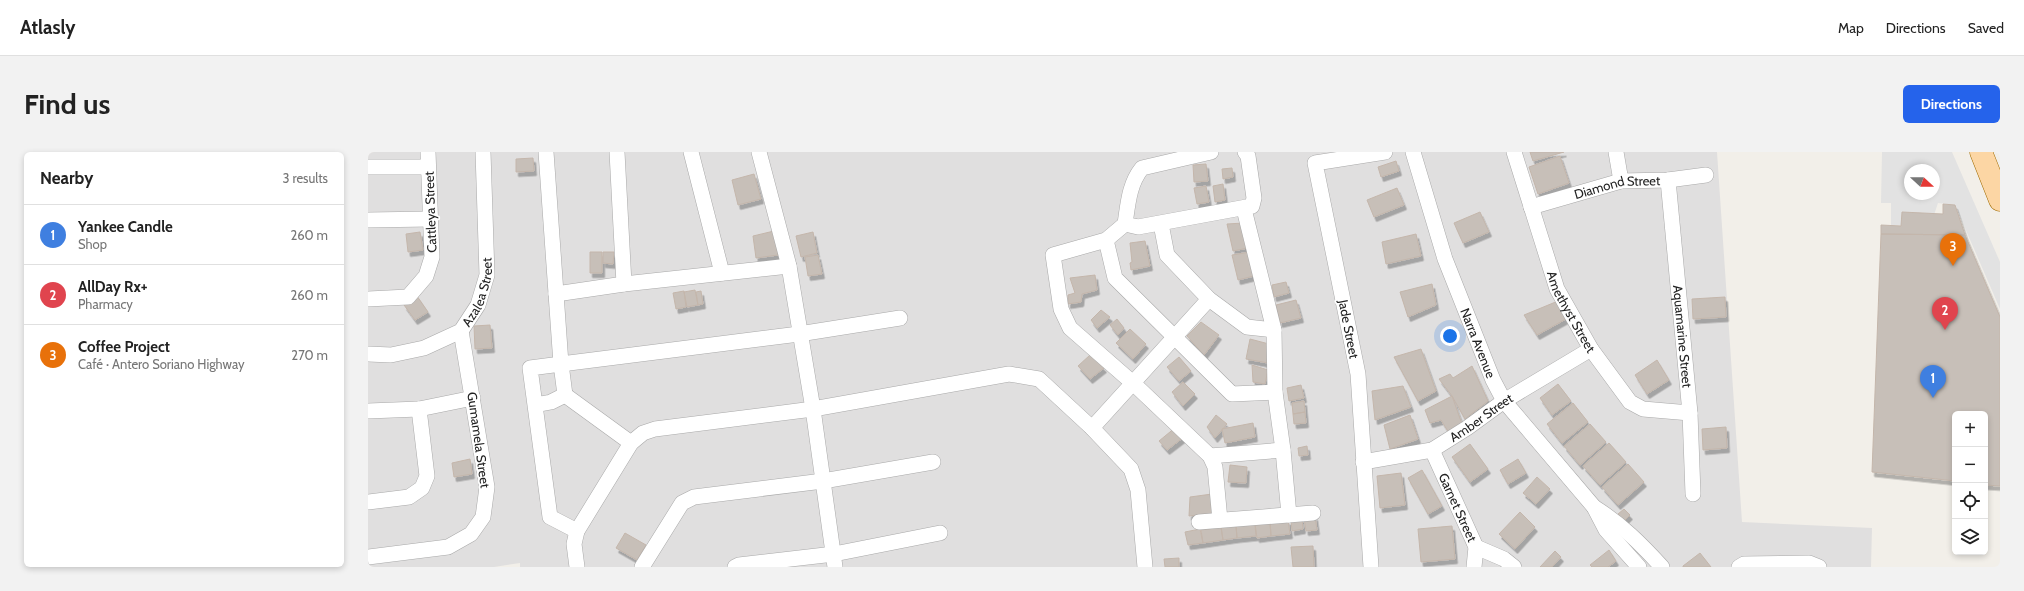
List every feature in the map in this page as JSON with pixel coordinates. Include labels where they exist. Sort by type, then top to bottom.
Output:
[{"type":"main road","points":[[1981,152],[2000,200]]},
{"type":"street","name":"Azalea Street","points":[[368,354],[391,355],[424,348],[461,332],[478,305],[487,275],[482,152]]},
{"type":"street","points":[[546,152],[561,364],[565,395],[631,443]]},
{"type":"street","points":[[617,152],[624,284]]},
{"type":"street","points":[[691,152],[722,273]]},
{"type":"street","points":[[759,152],[789,266],[799,334],[813,409],[835,560]]},
{"type":"street","points":[[1211,152],[1142,168],[1135,176],[1131,188],[1125,224],[1106,240],[1053,255],[1061,309],[1070,328],[1134,384],[1210,456],[1214,468],[1220,520]]},
{"type":"street","points":[[1125,224],[1138,227],[1161,224],[1244,209],[1252,206],[1254,198],[1248,156],[1245,152]]},
{"type":"street","name":"Jade Street","points":[[1371,567],[1358,374],[1315,163],[1385,152]]},
{"type":"street","name":"Narra Avenue","points":[[1413,152],[1445,259],[1493,380],[1504,401],[1594,507],[1606,530],[1639,567]]},
{"type":"street","name":"Amethyst Street","points":[[1514,152],[1557,289],[1591,350],[1630,402],[1643,409],[1690,413]]},
{"type":"street","points":[[1616,152],[1621,181]]},
{"type":"street","points":[[368,167],[428,159]]},
{"type":"street","name":"Cattleya Street","points":[[368,299],[408,297],[426,276],[432,257],[428,159]]},
{"type":"street","name":"Diamond Street","points":[[1531,207],[1621,181],[1668,180],[1706,174]]},
{"type":"street","name":"Aquamarine Street","points":[[1668,180],[1690,413],[1693,494]]},
{"type":"street","points":[[1244,209],[1274,330],[1275,392],[1283,450],[1289,515]]},
{"type":"street","points":[[368,220],[430,219]]},
{"type":"street","points":[[1161,224],[1167,255],[1209,299],[1247,327],[1274,330]]},
{"type":"street","points":[[1106,240],[1115,278],[1232,394],[1275,392]]},
{"type":"street","points":[[556,294],[624,284],[789,266]]},
{"type":"street","points":[[1092,428],[1134,384],[1209,299]]},
{"type":"street","points":[[577,531],[550,517],[530,368],[799,334],[900,318]]},
{"type":"street","name":"Gumamela Street","points":[[368,557],[448,547],[472,534],[483,517],[487,487],[461,332]]},
{"type":"street","name":"Amber Street","points":[[1363,462],[1432,450],[1504,401],[1591,350]]},
{"type":"street","points":[[577,567],[574,544],[577,531],[631,443],[643,433],[655,429],[813,409],[1009,374],[1039,379],[1092,428],[1131,469],[1138,490],[1145,567]]},
{"type":"street","points":[[535,405],[551,402],[565,395]]},
{"type":"street","points":[[368,411],[419,410],[473,398]]},
{"type":"street","points":[[368,502],[409,497],[422,488],[427,476],[419,410]]},
{"type":"street","points":[[1210,456],[1283,450]]},
{"type":"street","name":"Garnet Street","points":[[1432,450],[1476,547],[1474,567]]},
{"type":"street","points":[[642,567],[682,503],[694,497],[823,481],[933,462]]},
{"type":"street","name":"Narra Avenue","points":[[1594,507],[1615,520],[1642,545],[1662,567]]},
{"type":"street","points":[[1199,522],[1313,512]]},
{"type":"street","points":[[735,567],[739,565],[835,560],[940,533]]},
{"type":"street","points":[[1476,547],[1504,559],[1514,567]]},
{"type":"street","points":[[1739,567],[1744,564],[1809,563],[1819,567]]},
{"type":"shaded area","points":[[368,152],[1717,152],[1742,522],[1872,528],[1871,567],[520,567],[520,563],[494,567],[368,567]]},
{"type":"shaded area","points":[[1882,152],[1952,152],[2000,262],[2000,309],[1955,205],[1938,203],[1930,227],[1891,225],[1891,203],[1881,203]]},
{"type":"building","points":[[1530,152],[1564,152],[1533,161]]},
{"type":"building","points":[[1560,156],[1569,183],[1538,194],[1529,167]]},
{"type":"building","points":[[533,158],[534,171],[516,172],[516,159]]},
{"type":"building","points":[[1396,161],[1399,171],[1381,177],[1378,167]]},
{"type":"building","points":[[1206,164],[1208,181],[1194,182],[1193,165]]},
{"type":"building","points":[[1232,168],[1233,177],[1223,179],[1222,169]]},
{"type":"building","points":[[754,174],[761,199],[738,205],[732,180]]},
{"type":"building","points":[[1223,184],[1225,200],[1215,202],[1213,186]]},
{"type":"building","points":[[1206,186],[1209,202],[1197,204],[1194,188]]},
{"type":"building","points":[[1397,188],[1404,205],[1374,217],[1367,200]]},
{"type":"building","points":[[1943,204],[1955,205],[1965,235],[1881,234],[1881,225],[1901,226],[1902,212],[1943,214]]},
{"type":"building","points":[[1480,212],[1489,232],[1463,243],[1454,223]]},
{"type":"building","points":[[1243,223],[1248,248],[1233,251],[1227,224]]},
{"type":"building","points":[[774,231],[778,255],[756,258],[753,236]]},
{"type":"building","points":[[420,232],[423,250],[408,252],[406,234]]},
{"type":"building","points":[[813,232],[817,253],[801,257],[796,236]]},
{"type":"building","points":[[1416,234],[1421,256],[1386,264],[1382,242]]},
{"type":"building","points":[[1881,234],[1965,235],[2000,317],[2000,486],[1988,485],[1988,411],[1952,411],[1952,481],[1872,472]]},
{"type":"building","points":[[1145,241],[1150,266],[1131,270],[1130,263],[1132,262],[1130,243]]},
{"type":"building","points":[[590,252],[602,252],[602,273],[590,273]]},
{"type":"building","points":[[603,252],[614,252],[613,264],[603,263]]},
{"type":"building","points":[[1250,252],[1254,276],[1238,280],[1232,255]]},
{"type":"building","points":[[818,255],[822,274],[808,276],[805,257]]},
{"type":"building","points":[[1095,275],[1097,290],[1082,294],[1081,302],[1068,304],[1068,295],[1075,293],[1070,278]]},
{"type":"building","points":[[1286,282],[1289,293],[1274,297],[1272,285]]},
{"type":"building","points":[[1432,284],[1436,305],[1408,317],[1400,292]]},
{"type":"building","points":[[695,290],[698,305],[687,307],[684,292]]},
{"type":"building","points":[[684,291],[686,307],[676,309],[673,293]]},
{"type":"building","points":[[701,291],[703,304],[698,305],[696,292]]},
{"type":"building","points":[[417,296],[428,312],[415,320],[404,305]]},
{"type":"building","points":[[1725,297],[1726,317],[1693,319],[1692,299]]},
{"type":"building","points":[[1296,300],[1301,318],[1280,323],[1276,305]]},
{"type":"building","points":[[1558,301],[1566,319],[1537,335],[1524,315]]},
{"type":"building","points":[[1101,310],[1110,317],[1097,328],[1091,320]]},
{"type":"building","points":[[1117,319],[1124,328],[1118,335],[1110,325]]},
{"type":"building","points":[[1201,322],[1219,335],[1204,355],[1187,336]]},
{"type":"building","points":[[490,325],[492,348],[475,349],[474,326]]},
{"type":"building","points":[[1130,329],[1146,344],[1133,359],[1116,343]]},
{"type":"building","points":[[1250,339],[1269,344],[1268,363],[1246,359]]},
{"type":"building","points":[[1421,349],[1436,391],[1418,401],[1394,357]]},
{"type":"building","points":[[1090,355],[1104,368],[1090,379],[1078,366]]},
{"type":"building","points":[[1179,357],[1191,371],[1179,381],[1167,367]]},
{"type":"building","points":[[1657,360],[1669,380],[1647,394],[1635,375]]},
{"type":"building","points":[[1252,365],[1268,370],[1265,384],[1253,382]]},
{"type":"building","points":[[1472,366],[1488,401],[1465,419],[1452,396],[1439,379],[1450,374],[1453,378]]},
{"type":"building","points":[[1183,382],[1195,394],[1183,406],[1172,392]]},
{"type":"building","points":[[1558,384],[1571,401],[1552,415],[1540,398]]},
{"type":"building","points":[[1301,385],[1304,398],[1289,401],[1287,388]]},
{"type":"building","points":[[1403,386],[1411,407],[1375,420],[1372,391]]},
{"type":"building","points":[[1452,396],[1462,424],[1449,433],[1441,420],[1430,423],[1425,410]]},
{"type":"building","points":[[1304,401],[1305,412],[1293,414],[1292,403]]},
{"type":"building","points":[[1573,403],[1588,422],[1562,443],[1547,424]]},
{"type":"building","points":[[1305,412],[1306,423],[1294,424],[1293,414]]},
{"type":"building","points":[[1216,415],[1227,424],[1215,438],[1207,427]]},
{"type":"building","points":[[1410,415],[1418,439],[1390,449],[1384,425]]},
{"type":"building","points":[[1253,423],[1255,437],[1225,443],[1222,429]]},
{"type":"building","points":[[1590,424],[1606,442],[1580,465],[1564,446]]},
{"type":"building","points":[[1176,427],[1184,437],[1167,450],[1159,441]]},
{"type":"building","points":[[1726,427],[1727,448],[1703,450],[1702,429]]},
{"type":"building","points":[[1609,443],[1626,462],[1600,485],[1583,466]]},
{"type":"building","points":[[1470,444],[1488,469],[1470,482],[1452,457]]},
{"type":"building","points":[[1307,446],[1308,455],[1299,456],[1298,448]]},
{"type":"building","points":[[470,459],[472,474],[454,477],[452,463]]},
{"type":"building","points":[[1518,459],[1526,473],[1508,484],[1500,470]]},
{"type":"building","points":[[1628,464],[1644,482],[1618,505],[1602,487]]},
{"type":"building","points":[[1230,465],[1247,467],[1246,483],[1228,482]]},
{"type":"building","points":[[1422,470],[1442,506],[1428,514],[1408,478]]},
{"type":"building","points":[[1401,473],[1405,505],[1380,508],[1377,476]]},
{"type":"building","points":[[1537,477],[1550,489],[1536,504],[1523,493]]},
{"type":"building","points":[[1212,494],[1213,513],[1189,516],[1190,497]]},
{"type":"building","points":[[1624,509],[1630,515],[1624,521],[1618,514]]},
{"type":"building","points":[[1520,512],[1535,527],[1515,549],[1499,534]]},
{"type":"building","points":[[1315,516],[1317,530],[1306,531],[1304,518]]},
{"type":"building","points":[[1302,518],[1303,529],[1292,531],[1291,520]]},
{"type":"building","points":[[1288,520],[1290,534],[1271,536],[1270,522]]},
{"type":"building","points":[[1270,522],[1271,536],[1257,538],[1255,524]]},
{"type":"building","points":[[1255,524],[1256,536],[1237,538],[1236,526]]},
{"type":"building","points":[[1236,525],[1237,538],[1223,540],[1221,527]]},
{"type":"building","points":[[1452,526],[1455,559],[1421,562],[1418,529]]},
{"type":"building","points":[[1221,527],[1223,540],[1203,543],[1201,530]]},
{"type":"building","points":[[1200,529],[1203,543],[1188,545],[1185,532]]},
{"type":"building","points":[[625,533],[646,545],[637,560],[616,548]]},
{"type":"building","points":[[1313,546],[1314,567],[1293,567],[1291,547]]},
{"type":"building","points":[[1609,550],[1616,561],[1608,567],[1592,567],[1590,565]]},
{"type":"building","points":[[1555,551],[1561,557],[1552,567],[1540,567]]},
{"type":"building","points":[[1700,553],[1711,567],[1683,567],[1683,566]]},
{"type":"building","points":[[1179,558],[1179,567],[1165,567],[1164,559]]},
{"type":"place","name":"Coffee Project","points":[[1953,266]]},
{"type":"place","name":"AllDay Rx+","points":[[1945,330]]},
{"type":"place","name":"Yankee Candle","points":[[1933,398]]}]
